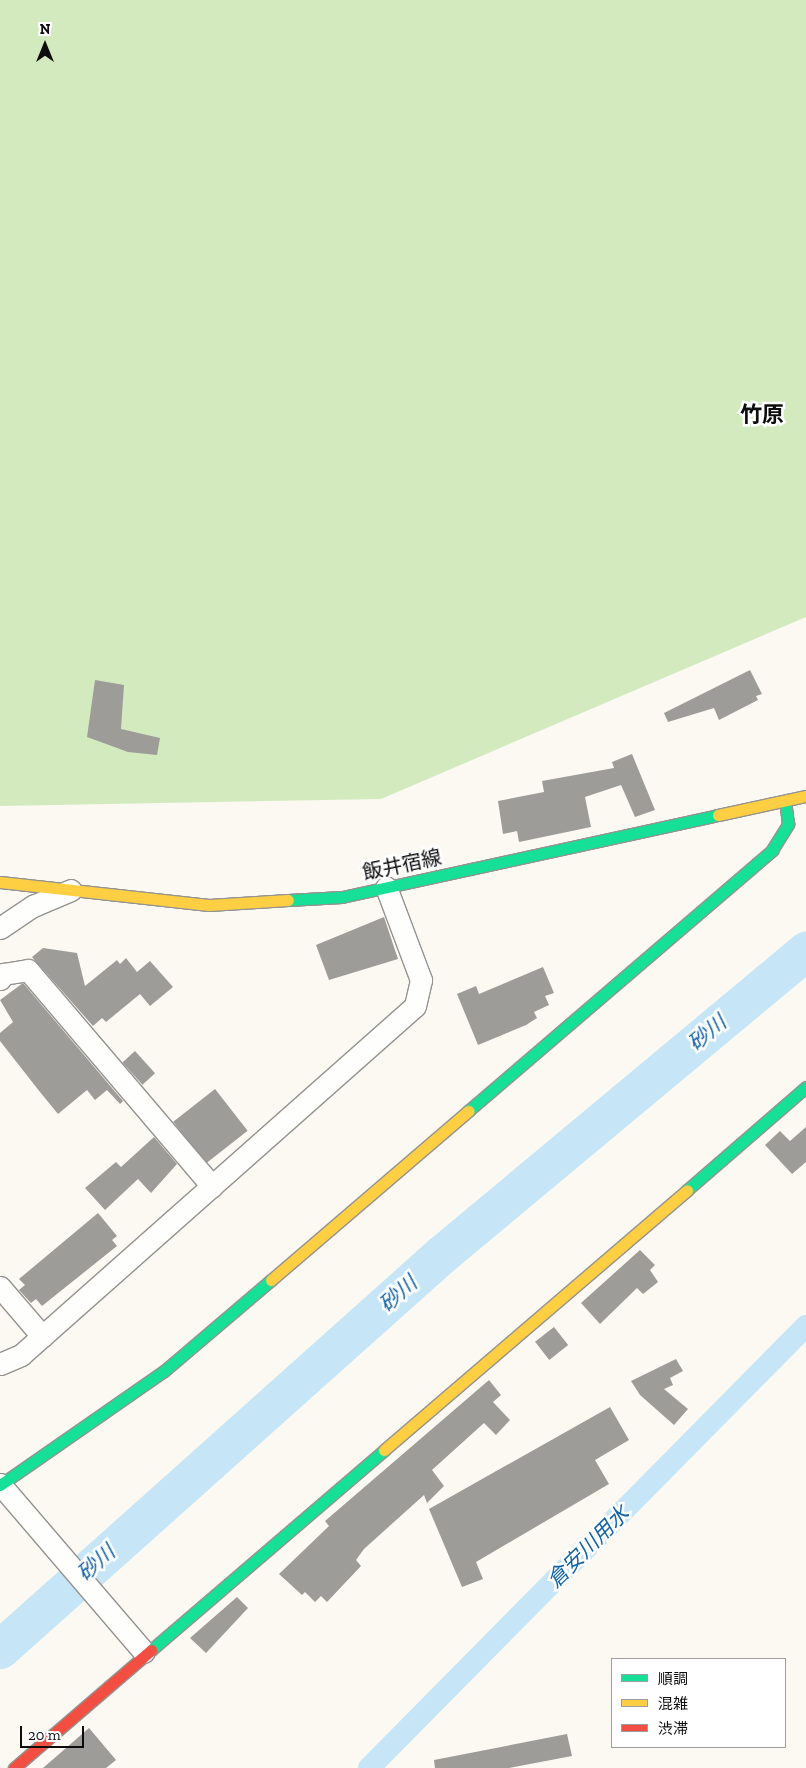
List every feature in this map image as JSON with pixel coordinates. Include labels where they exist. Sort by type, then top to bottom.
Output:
[{"type":"street","name":"飯井宿線","points":[[0,882],[209,905],[342,897],[806,796]]},
{"type":"street","points":[[144,1652],[2,1487],[164,1371],[772,850],[788,824],[785,801]]},
{"type":"street","points":[[0,1364],[21,1355],[416,1006],[421,980],[386,887]]},
{"type":"street","points":[[0,928],[33,906],[70,890]]},
{"type":"street","points":[[0,980],[3,974],[28,970],[212,1186]]},
{"type":"street","points":[[14,1768],[144,1652],[282,1540],[806,1087]]},
{"type":"street","points":[[0,1287],[42,1336]]},
{"type":"green space","points":[[0,0],[806,0],[806,617],[381,799],[0,806]]},
{"type":"building","points":[[750,670],[762,694],[756,696],[758,700],[719,720],[714,708],[668,722],[664,713]]},
{"type":"building","points":[[95,680],[124,685],[121,729],[160,738],[157,755],[128,752],[87,737]]},
{"type":"building","points":[[632,754],[655,810],[635,817],[621,785],[585,797],[591,827],[519,842],[517,831],[503,834],[498,801],[544,792],[542,781],[614,768],[612,762]]},
{"type":"building","points":[[384,917],[398,959],[329,980],[316,945]]},
{"type":"building","points":[[43,948],[77,953],[85,986],[117,960],[120,964],[126,958],[137,972],[150,961],[173,987],[150,1006],[140,994],[106,1022],[102,1018],[93,1026],[32,957]]},
{"type":"building","points":[[543,967],[554,993],[545,996],[549,1005],[534,1012],[537,1018],[526,1025],[478,1045],[457,994],[476,986],[479,994]]},
{"type":"building","points":[[23,983],[123,1101],[120,1104],[107,1090],[95,1100],[87,1090],[58,1114],[40,1092],[0,1041],[0,1033],[13,1022],[0,1000]]},
{"type":"building","points":[[135,1051],[155,1073],[142,1085],[122,1062]]},
{"type":"building","points":[[215,1089],[248,1131],[206,1163],[173,1122]]},
{"type":"building","points":[[806,1127],[806,1162],[792,1174],[765,1145],[780,1131],[790,1141]]},
{"type":"building","points":[[154,1137],[177,1164],[151,1193],[138,1179],[105,1210],[85,1188],[116,1162],[121,1167]]},
{"type":"building","points":[[98,1213],[117,1236],[112,1240],[117,1246],[42,1306],[36,1299],[31,1303],[19,1290],[25,1285],[19,1279]]},
{"type":"building","points":[[640,1250],[655,1265],[650,1270],[658,1282],[643,1294],[637,1288],[600,1324],[581,1303]]},
{"type":"building","points":[[554,1327],[568,1345],[549,1360],[535,1342]]},
{"type":"building","points":[[676,1359],[683,1371],[670,1378],[673,1385],[664,1389],[688,1409],[674,1425],[640,1395],[631,1381]]},
{"type":"building","points":[[489,1380],[501,1395],[493,1402],[510,1420],[496,1435],[484,1423],[432,1470],[444,1486],[427,1503],[424,1495],[364,1549],[356,1560],[361,1566],[327,1602],[321,1596],[315,1602],[305,1592],[302,1595],[279,1574],[329,1526],[325,1521]]},
{"type":"building","points":[[610,1407],[629,1440],[595,1460],[609,1484],[476,1562],[483,1579],[462,1587],[429,1509]]},
{"type":"building","points":[[237,1597],[248,1608],[206,1653],[190,1638]]},
{"type":"building","points":[[89,1728],[116,1760],[106,1768],[43,1768]]},
{"type":"building","points":[[567,1734],[572,1756],[509,1768],[435,1768],[434,1760]]},
{"type":"waterway","name":"砂川","points":[[0,1649],[442,1254],[806,951]]},
{"type":"waterway","name":"倉安川用水","points":[[369,1768],[806,1326]]},
{"type":"traffic: fast","points":[[468,1111],[772,850],[788,824],[785,801]]},
{"type":"traffic: fast","points":[[288,900],[342,897],[718,815]]},
{"type":"traffic: fast","points":[[687,1190],[806,1087]]},
{"type":"traffic: fast","points":[[0,1485],[164,1371],[271,1280]]},
{"type":"traffic: fast","points":[[151,1650],[384,1450]]},
{"type":"traffic: slow","points":[[718,815],[806,796]]},
{"type":"traffic: slow","points":[[0,882],[209,905],[288,900]]},
{"type":"traffic: slow","points":[[271,1280],[468,1111]]},
{"type":"traffic: slow","points":[[384,1450],[687,1190]]},
{"type":"traffic: jam","points":[[14,1768],[151,1650]]},
{"type":"district","name":"竹原","points":[[762,415]]}]
